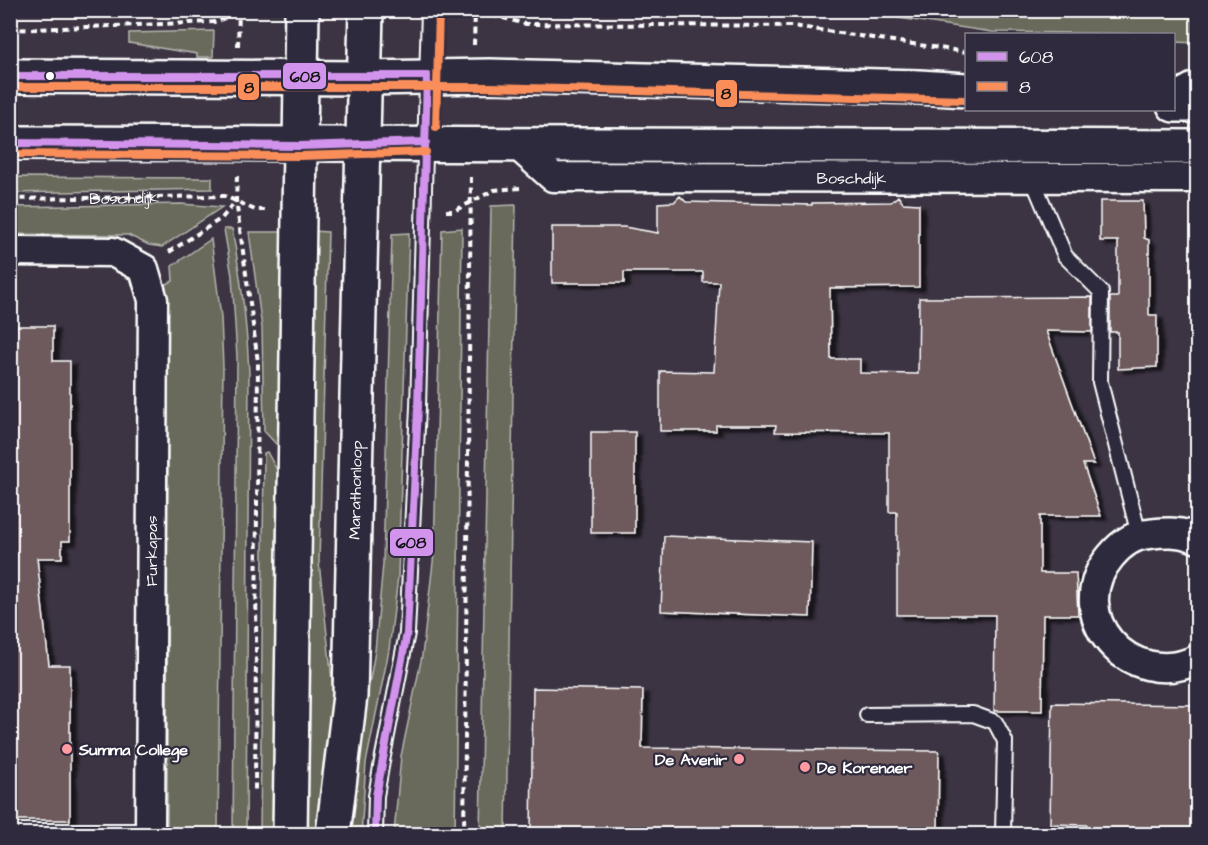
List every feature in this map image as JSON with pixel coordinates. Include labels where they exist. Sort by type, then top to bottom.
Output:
[{"type":"main road","points":[[290,834],[302,10]]},
{"type":"main road","name":"Marathonloop","points":[[333,834],[350,696],[366,10]]},
{"type":"main road","points":[[10,76],[364,78],[427,76],[965,90]]},
{"type":"main road","points":[[1175,105],[1197,105]]},
{"type":"main road","name":"Boschdijk","points":[[10,143],[300,146],[426,142],[1197,147]]},
{"type":"street","points":[[1175,97],[1197,85]]},
{"type":"street","name":"Boschdijk","points":[[516,144],[553,177],[1197,178]]},
{"type":"street","points":[[10,251],[113,252],[144,269]]},
{"type":"street","name":"Furkapas","points":[[144,269],[153,300],[150,833]]},
{"type":"street","points":[[1197,539],[1173,531],[1139,535],[1119,546],[1105,562],[1096,585],[1095,608],[1102,633],[1118,652],[1145,666],[1184,666],[1197,659]]},
{"type":"lane","points":[[375,834],[376,796],[407,633],[418,407],[429,10]]},
{"type":"lane","points":[[1032,178],[1065,256],[1101,292],[1100,382],[1139,535]]},
{"type":"lane","points":[[867,715],[973,714],[995,722],[1005,741],[1003,834]]},
{"type":"lane","points":[[10,831],[150,833]]},
{"type":"path","points":[[10,30],[214,22],[247,10]]},
{"type":"path","points":[[474,11],[526,24],[793,26],[965,52]]},
{"type":"path","points":[[62,27],[62,34]]},
{"type":"path","name":"Boschdijk","points":[[10,199],[225,196],[236,200]]},
{"type":"path","points":[[144,269],[222,219],[236,200]]},
{"type":"path","points":[[236,200],[258,362],[255,799]]},
{"type":"path","points":[[464,834],[471,202]]},
{"type":"green space","points":[[852,11],[1197,11],[1197,43],[1175,42],[1175,33],[992,32]]},
{"type":"green space","points":[[214,31],[213,57],[197,57],[197,54],[129,43],[129,33]]},
{"type":"green space","points":[[11,177],[212,178],[212,189],[11,193]]},
{"type":"green space","points":[[181,204],[222,207],[162,247],[149,245],[128,235],[11,234],[11,207]]},
{"type":"green space","points":[[516,205],[506,834],[480,834],[491,206]]},
{"type":"green space","points":[[462,228],[455,834],[394,834],[401,756],[422,656],[434,554],[442,230]]},
{"type":"green space","points":[[224,229],[232,229],[241,283],[249,372],[246,834],[233,834],[237,357],[232,276]]},
{"type":"green space","points":[[312,231],[328,232],[319,562],[335,707],[326,834],[307,834]]},
{"type":"green space","points":[[249,232],[281,232],[279,442],[276,444],[264,431],[262,328]]},
{"type":"green space","points":[[409,233],[398,577],[389,650],[366,763],[361,834],[343,834],[375,651],[383,564],[392,234]]},
{"type":"green space","points":[[211,239],[221,317],[223,367],[218,834],[167,834],[168,311],[164,285],[173,281],[172,266]]},
{"type":"green space","points":[[267,452],[278,472],[275,834],[260,834],[264,453]]},
{"type":"building","points":[[680,196],[686,202],[812,205],[812,203],[891,202],[898,196],[903,203],[919,204],[919,287],[830,288],[831,359],[860,359],[860,373],[918,374],[919,298],[1092,297],[1092,332],[1046,331],[1094,464],[1083,464],[1101,516],[1040,516],[1040,573],[1076,573],[1078,615],[1043,615],[1042,711],[994,711],[995,615],[897,615],[897,512],[889,512],[889,433],[775,432],[776,425],[716,425],[716,431],[660,431],[660,371],[714,372],[719,282],[703,282],[703,272],[624,272],[624,283],[552,283],[552,227],[624,227],[658,233],[658,203],[674,202]]},
{"type":"building","points":[[1100,201],[1143,201],[1144,238],[1149,240],[1149,315],[1157,315],[1157,367],[1118,369],[1118,332],[1110,332],[1110,297],[1118,297],[1118,241],[1100,241]]},
{"type":"building","points":[[10,326],[53,326],[53,361],[70,361],[70,541],[62,541],[62,558],[37,558],[49,665],[70,665],[70,820],[10,820]]},
{"type":"building","points":[[591,432],[635,432],[635,533],[591,533]]},
{"type":"building","points":[[664,536],[812,542],[810,617],[661,611]]},
{"type":"building","name":"De Avenir","points":[[533,688],[643,690],[642,748],[939,751],[938,834],[531,834]]},
{"type":"building","points":[[1052,703],[1197,705],[1197,834],[1087,834],[1087,825],[1050,824]]},
{"type":"transit line","name":"8","points":[[436,127],[439,10]]},
{"type":"transit line","name":"608","points":[[10,76],[427,76],[418,407],[407,633],[376,796],[375,834]]},
{"type":"transit line","name":"8","points":[[10,87],[490,87],[965,100]]},
{"type":"transit line","name":"608","points":[[10,143],[300,146],[426,142]]},
{"type":"transit line","name":"8","points":[[10,154],[300,156],[426,152]]},
{"type":"place","name":"Summa College","points":[[67,749]]},
{"type":"place","name":"De Avenir","points":[[739,759]]},
{"type":"place","name":"De Korenaer","points":[[805,767]]}]
